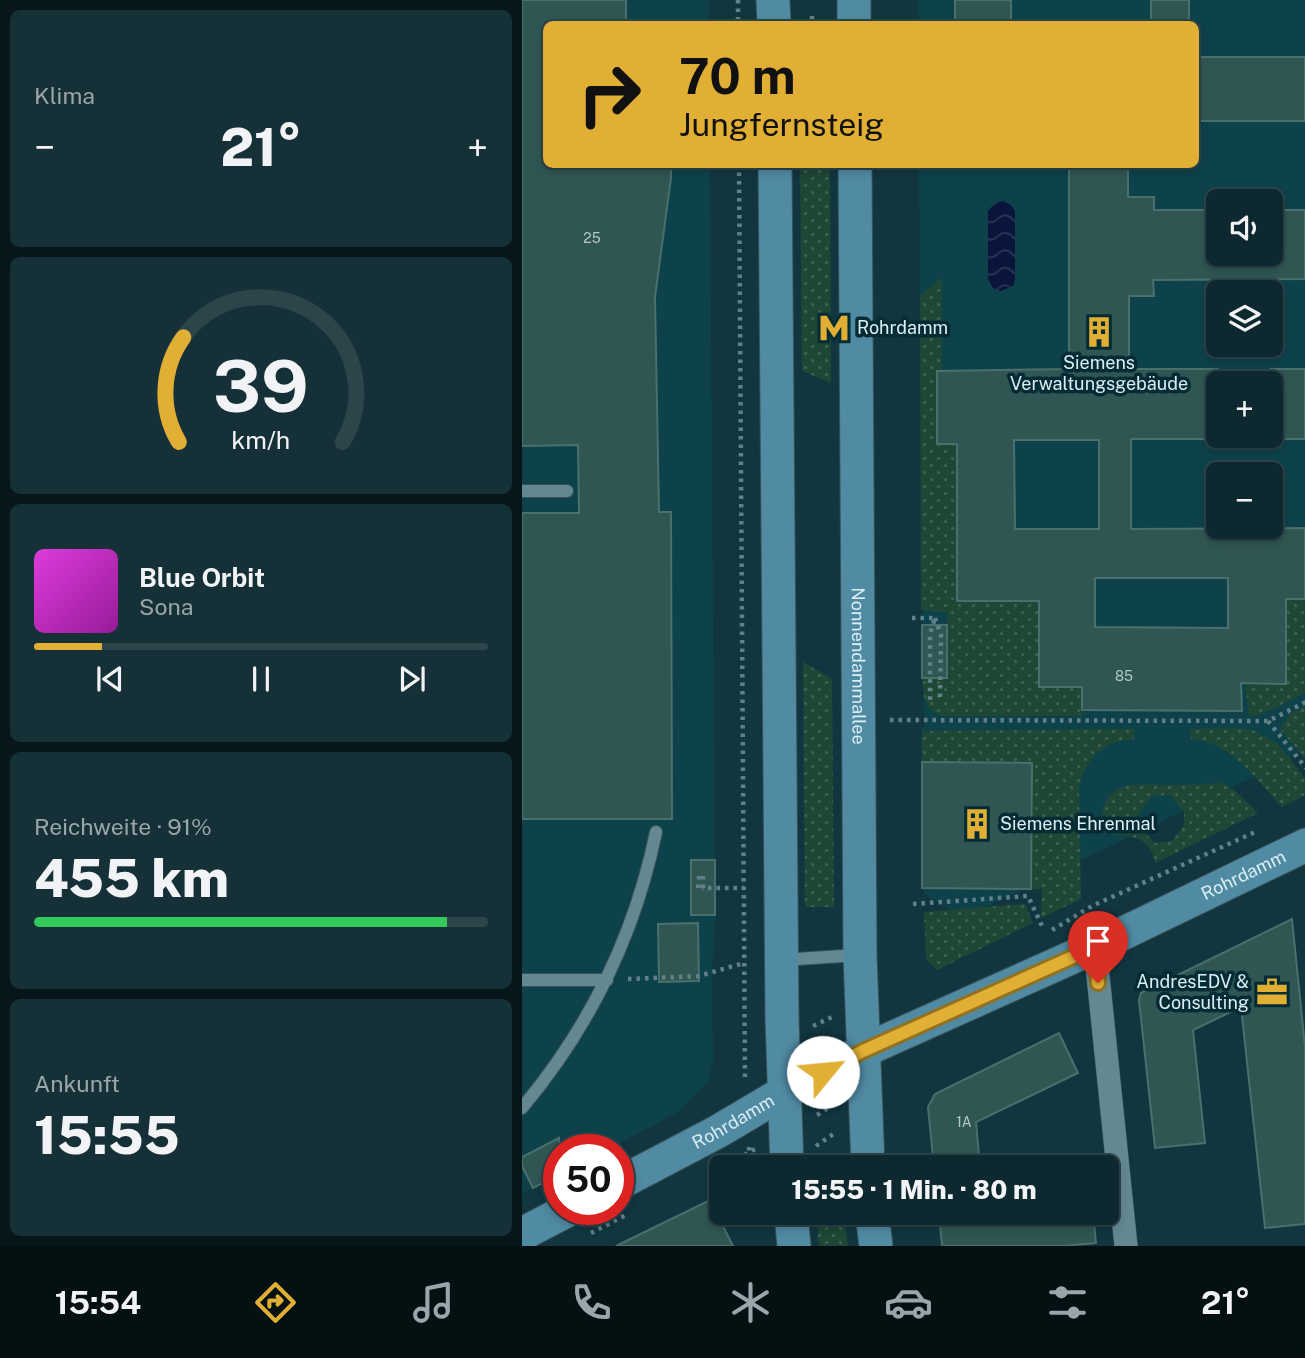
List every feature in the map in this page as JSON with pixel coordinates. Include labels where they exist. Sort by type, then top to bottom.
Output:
[{"type":"main road","points":[[773,0],[774,21]]},
{"type":"main road","points":[[854,0],[854,21]]},
{"type":"main road","points":[[775,168],[783,1093],[799,1155]]},
{"type":"main road","name":"Nonnendammallee","points":[[855,168],[860,955],[867,1155]]},
{"type":"main road","name":"Rohrdamm","points":[[634,1176],[863,1051],[1095,947],[1305,845]]},
{"type":"main road","points":[[522,1234],[543,1223]]},
{"type":"main road","points":[[792,1225],[794,1246]]},
{"type":"main road","points":[[873,1225],[876,1246]]},
{"type":"street","points":[[1095,947],[1126,1246]]},
{"type":"lane","points":[[522,491],[567,491]]},
{"type":"lane","points":[[522,1108],[549,1076],[607,980],[647,873],[656,832]]},
{"type":"lane","points":[[781,960],[860,955]]},
{"type":"lane","points":[[522,980],[607,980]]},
{"type":"path","points":[[738,0],[738,21]]},
{"type":"path","points":[[811,16],[812,21]]},
{"type":"path","points":[[739,168],[745,1083]]},
{"type":"path","points":[[912,618],[935,618]]},
{"type":"path","points":[[935,618],[941,635],[940,700]]},
{"type":"path","points":[[930,700],[930,634],[935,618]]},
{"type":"path","points":[[890,720],[1268,721],[1305,702]]},
{"type":"path","points":[[1268,721],[1305,768]]},
{"type":"path","points":[[701,876],[703,888],[744,888]]},
{"type":"path","points":[[913,904],[1028,896],[1042,926]]},
{"type":"path","points":[[607,980],[699,976],[744,962],[781,960]]},
{"type":"path","points":[[806,1030],[834,1015]]},
{"type":"path","points":[[804,1155],[839,1131]]},
{"type":"shaded area","points":[[522,0],[709,0],[709,21],[543,21],[543,168],[710,168],[715,915],[712,974],[713,1062],[708,1082],[678,1112],[634,1136],[543,1134],[543,1183],[522,1193]]},
{"type":"shaded area","points":[[918,0],[1306,0],[1305,752],[1032,884],[1032,889],[1023,889],[963,918],[925,894],[922,888],[921,728],[924,727],[919,168],[1199,168],[1199,21],[919,21]]},
{"type":"green space","points":[[800,168],[830,168],[831,383],[802,371]]},
{"type":"green space","points":[[942,277],[942,370],[937,371],[937,443],[957,444],[957,601],[1039,601],[1039,687],[1082,687],[1082,716],[942,716],[931,710],[926,702],[922,678],[947,677],[947,612],[921,610],[920,296]]},
{"type":"green space","points":[[1286,599],[1305,599],[1305,693],[1262,714],[1249,716],[1245,683],[1286,683]]},
{"type":"green space","points":[[803,662],[832,679],[834,907],[805,907]]},
{"type":"green space","points":[[1305,706],[1305,759],[1280,729],[1289,714]]},
{"type":"green space","points":[[1134,729],[1134,739],[1105,747],[1092,759],[1082,776],[1079,787],[1081,899],[1041,918],[1042,889],[1032,889],[1032,763],[922,762],[922,731]]},
{"type":"green space","points":[[1190,729],[1253,730],[1277,743],[1305,778],[1305,795],[1282,807],[1231,754],[1205,741],[1191,739]]},
{"type":"green space","points":[[1222,783],[1234,790],[1258,813],[1155,863],[1150,848],[1140,839],[1111,834],[1102,824],[1103,809],[1108,798],[1124,787],[1146,784]],"holes":[[[1170,795],[1184,812],[1184,825],[1172,841],[1154,843],[1140,826],[1139,813],[1152,796]]]},
{"type":"green space","points":[[1025,904],[1033,923],[937,970],[926,960],[924,912]]},
{"type":"green space","points":[[845,1225],[848,1246],[819,1246],[818,1226]]},
{"type":"water","points":[[1003,201],[1015,211],[1015,279],[1013,286],[1001,291],[993,288],[988,279],[988,211],[995,203]]},
{"type":"building","points":[[522,0],[626,0],[626,21],[543,21],[543,168],[671,168],[655,297],[659,512],[671,512],[672,819],[522,819],[522,513],[579,513],[578,445],[522,446]]},
{"type":"building","points":[[955,0],[1011,0],[1011,21],[955,21]]},
{"type":"building","points":[[1151,0],[1189,0],[1189,21],[1151,21]]},
{"type":"building","points":[[1199,57],[1305,57],[1305,121],[1199,121]]},
{"type":"building","name":"Siemens Verwaltungsgebäude","points":[[1069,168],[1128,168],[1128,197],[1154,197],[1154,210],[1206,210],[1206,266],[1283,266],[1283,210],[1305,210],[1305,279],[1153,280],[1154,296],[1129,296],[1129,369],[1218,369],[1206,371],[1206,439],[1131,439],[1131,529],[1206,529],[1206,539],[1283,539],[1283,528],[1305,528],[1305,599],[1286,599],[1286,684],[1241,683],[1242,711],[1082,710],[1082,687],[1039,687],[1039,601],[957,601],[957,444],[937,444],[937,371],[1069,369]],"holes":[[[1014,440],[1099,440],[1099,529],[1015,529]],[[1095,578],[1228,578],[1228,628],[1095,627]]]},
{"type":"building","points":[[1305,369],[1305,439],[1283,439],[1283,371],[1271,371]]},
{"type":"building","points":[[922,625],[947,625],[947,678],[922,678]]},
{"type":"building","name":"Siemens Ehrenmal","points":[[922,762],[1032,763],[1031,889],[922,888]]},
{"type":"building","points":[[691,860],[715,860],[715,915],[691,915]]},
{"type":"building","points":[[1292,919],[1305,1047],[1305,1224],[1265,1228],[1241,1007],[1193,1030],[1205,1143],[1155,1148],[1139,1000],[1141,993]]},
{"type":"building","points":[[698,923],[699,981],[659,982],[658,924]]},
{"type":"building","points":[[1059,1033],[1078,1073],[976,1122],[979,1155],[933,1155],[928,1107],[935,1094]]},
{"type":"building","points":[[543,1146],[543,1183],[533,1188],[522,1166],[522,1157]]},
{"type":"building","points":[[709,1200],[709,1225],[722,1225],[733,1246],[616,1246]]},
{"type":"building","points":[[940,1225],[1094,1225],[1096,1243],[1062,1246],[942,1246]]},
{"type":"place","name":"Rohrdamm","points":[[834,328]]},
{"type":"place","name":"Siemens Verwaltungsgebäude","points":[[1099,332]]},
{"type":"place","name":"Siemens Ehrenmal","points":[[977,824]]},
{"type":"place","name":"AndresEDV & Consulting","points":[[1272,992]]},
{"type":"route","points":[[823,1072],[863,1051],[1095,947],[1098,983]]}]
